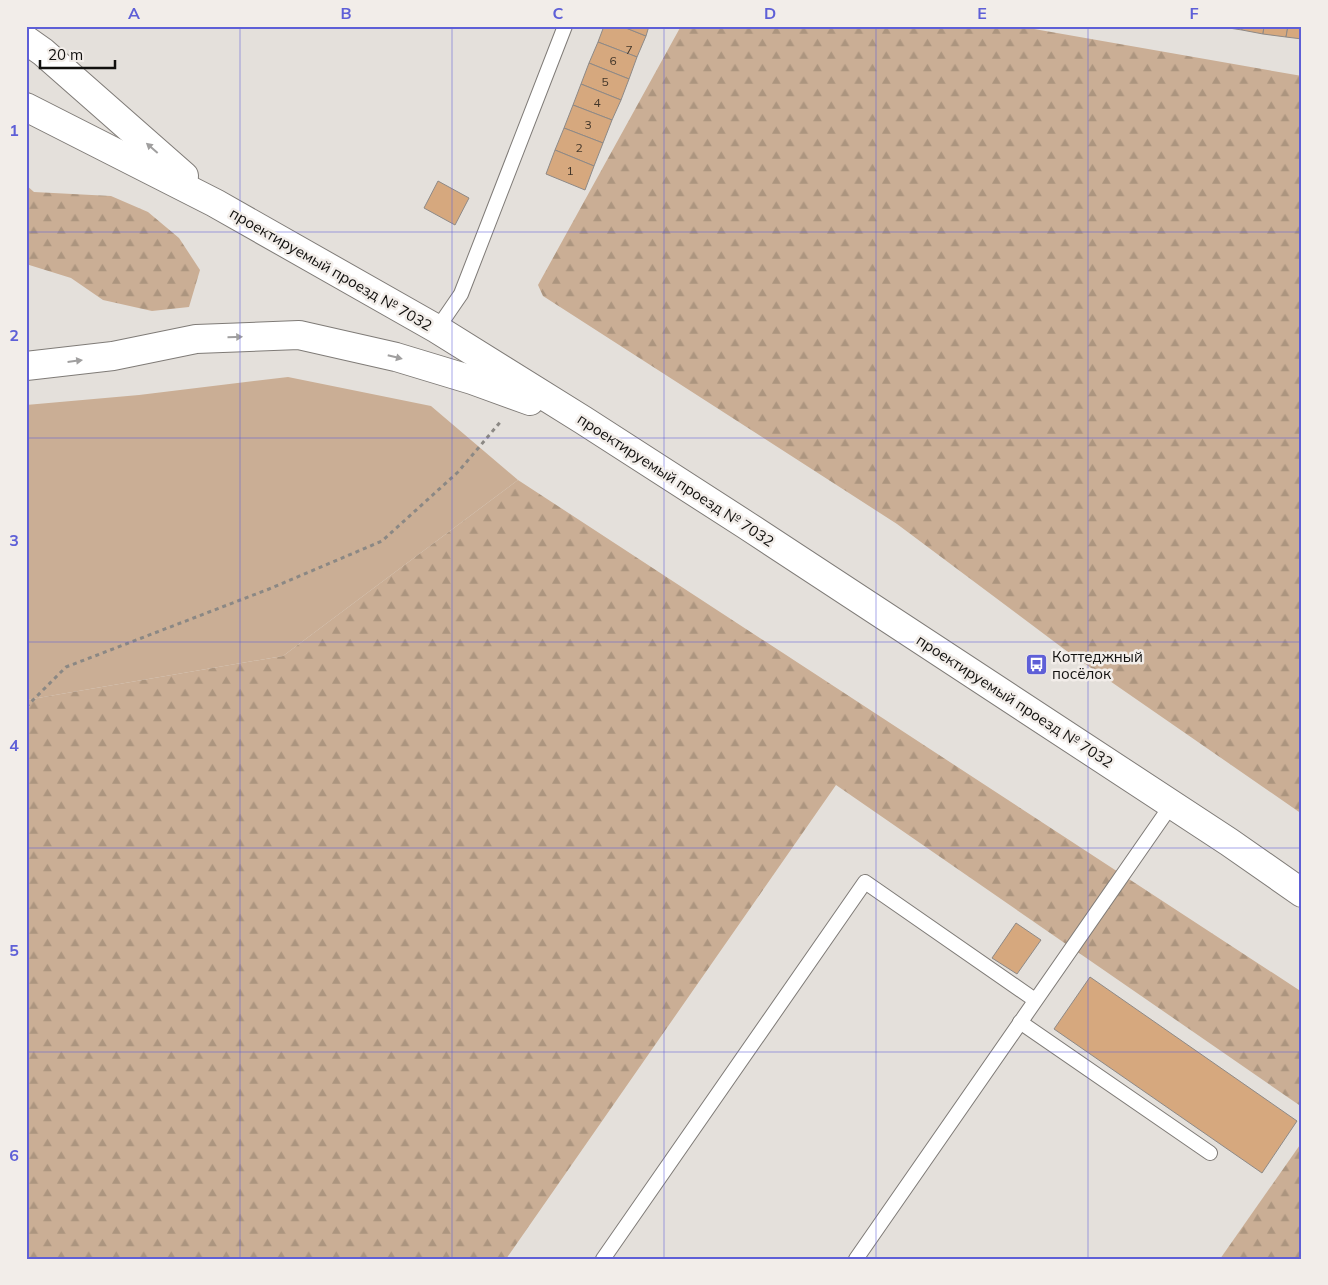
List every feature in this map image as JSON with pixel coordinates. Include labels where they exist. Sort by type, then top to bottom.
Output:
[{"type":"main road","points":[[26,40],[43,52],[215,204]]},
{"type":"main road","name":"проектируемый проезд № 7032","points":[[26,107],[215,204],[437,330],[583,420],[754,530],[1172,804],[1302,893]]},
{"type":"main road","points":[[26,366],[113,356],[196,339],[299,335],[396,358],[472,380],[583,420]]},
{"type":"lane","points":[[437,330],[461,294],[565,26]]},
{"type":"lane","points":[[856,1259],[1172,804]]},
{"type":"lane","points":[[604,1259],[865,882],[1035,1000]]},
{"type":"lane","points":[[1020,1022],[1210,1153]]},
{"type":"path","points":[[26,707],[66,667],[270,588],[382,541],[458,472],[502,420]]},
{"type":"green space","points":[[681,26],[1017,26],[1302,76],[1302,814],[1068,652],[897,524],[543,296],[538,285]]},
{"type":"green space","points":[[26,185],[34,192],[111,196],[148,212],[179,238],[200,270],[189,307],[152,311],[103,300],[71,278],[26,264]]},
{"type":"green space","points":[[288,377],[431,406],[518,480],[283,656],[26,700],[26,405],[139,395]]},
{"type":"green space","points":[[518,480],[1302,992],[1302,1107],[836,785],[506,1259],[26,1259],[26,700],[283,656]]},
{"type":"green space","points":[[1302,1142],[1302,1259],[1220,1259]]},
{"type":"building","points":[[604,26],[621,26],[646,36],[637,57],[598,42]]},
{"type":"building","points":[[621,26],[649,26],[646,36]]},
{"type":"building","points":[[1216,26],[1242,26],[1242,30]]},
{"type":"building","points":[[1242,26],[1264,26],[1263,34],[1242,30]]},
{"type":"building","points":[[1264,26],[1288,26],[1286,37],[1263,34]]},
{"type":"building","points":[[1288,26],[1302,26],[1302,39],[1286,37]]},
{"type":"building","points":[[598,42],[637,57],[629,79],[589,63]]},
{"type":"building","points":[[589,63],[629,79],[621,100],[581,84]]},
{"type":"building","points":[[581,84],[621,100],[612,120],[573,105]]},
{"type":"building","points":[[573,105],[612,120],[603,143],[564,128]]},
{"type":"building","points":[[564,128],[603,143],[594,166],[555,150]]},
{"type":"building","points":[[555,150],[594,166],[585,190],[546,174]]},
{"type":"building","points":[[438,181],[469,198],[455,225],[424,208]]},
{"type":"building","points":[[1016,923],[1041,940],[1017,974],[992,958]]},
{"type":"building","points":[[1090,977],[1297,1121],[1262,1173],[1054,1029]]},
{"type":"place","name":"Коттеджный посёлок","points":[[1036,665]]}]
